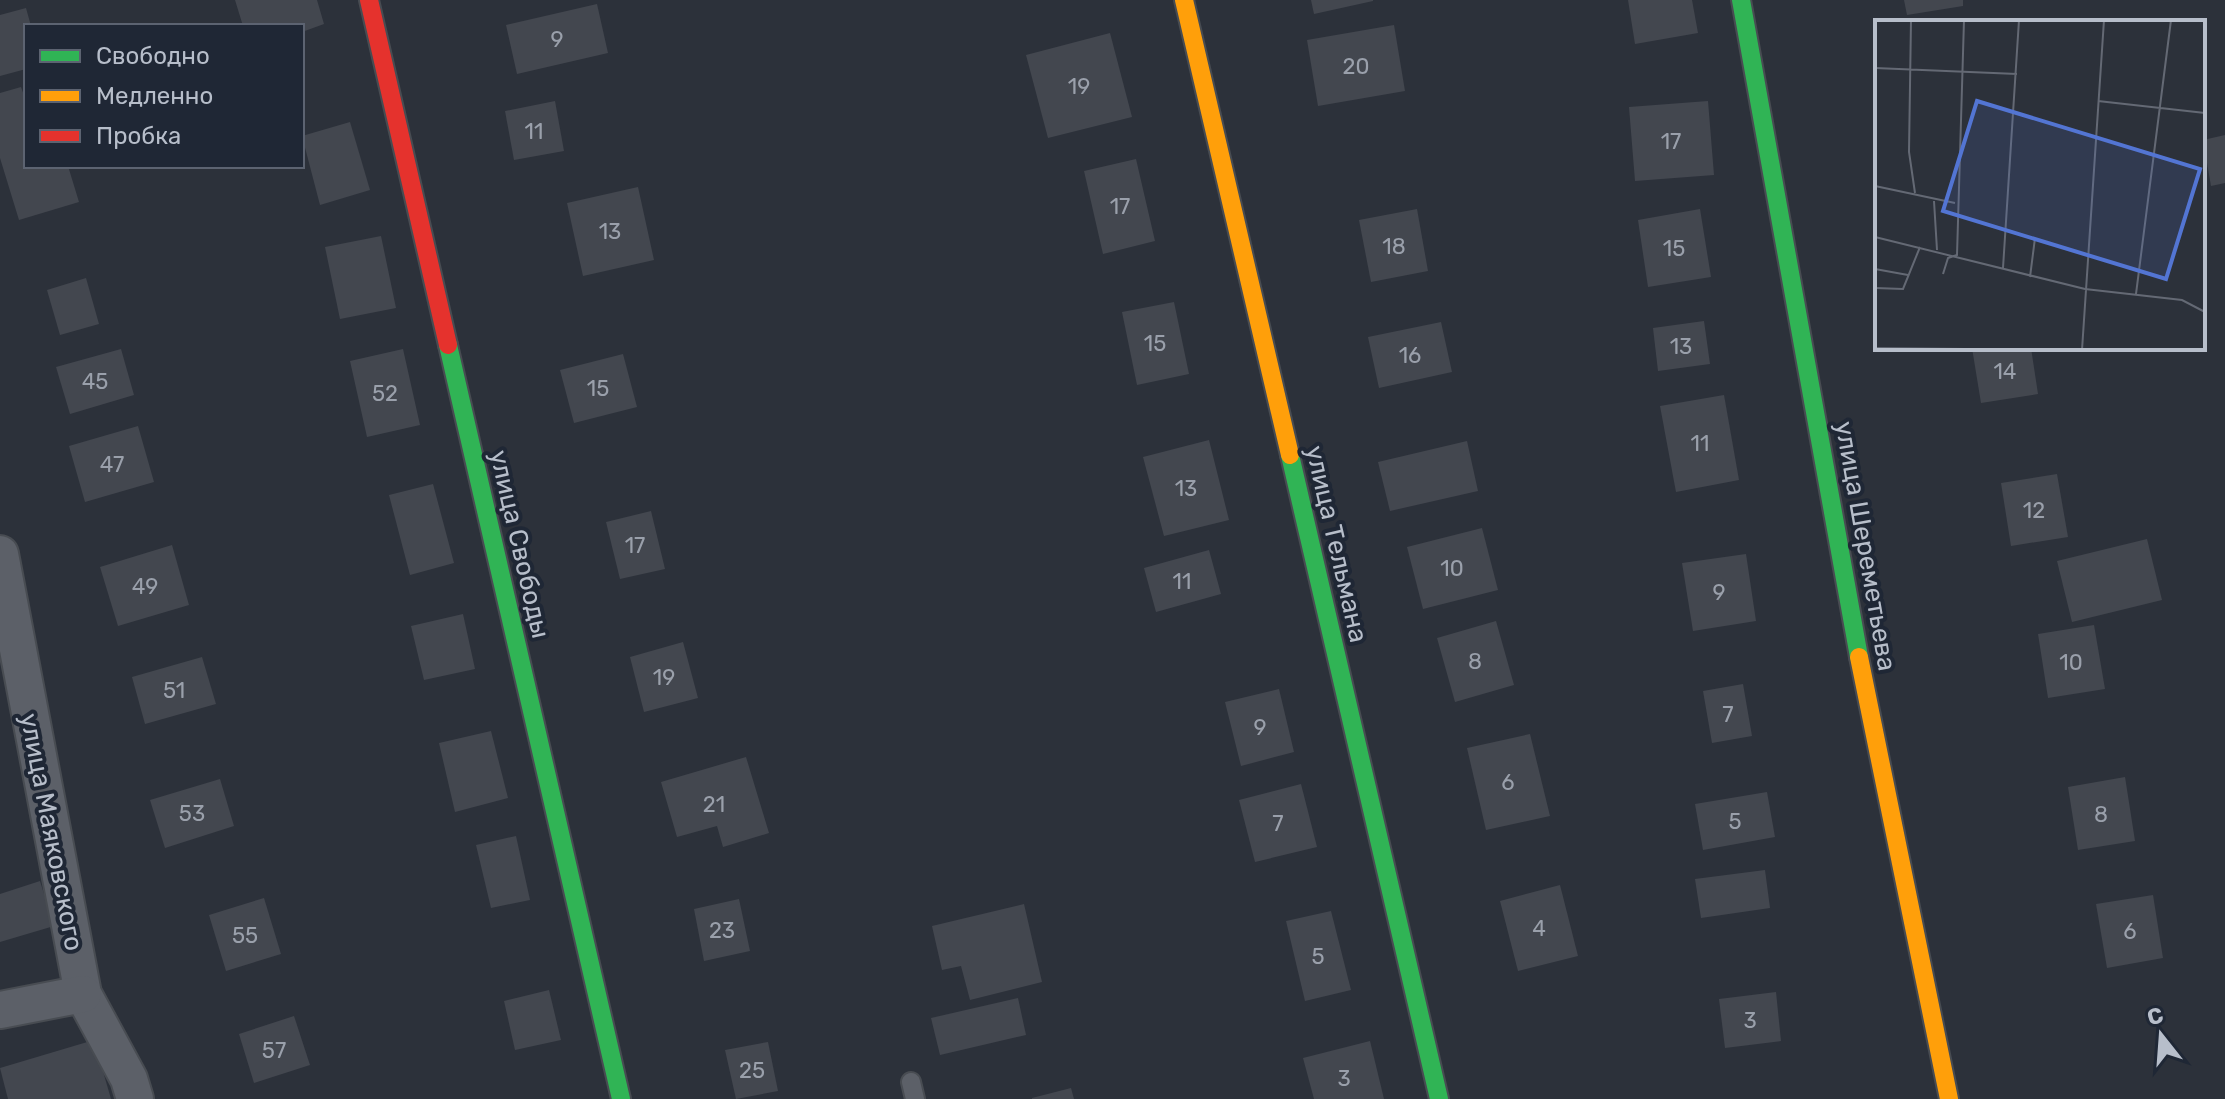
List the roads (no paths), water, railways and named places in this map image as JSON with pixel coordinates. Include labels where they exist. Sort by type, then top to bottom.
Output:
[{"type":"street","name":"улица Свободы","points":[[369,0],[621,1099]]},
{"type":"street","name":"улица Тельмана","points":[[1184,0],[1439,1099]]},
{"type":"street","name":"улица Шереметьева","points":[[1741,0],[1874,739],[1949,1099]]},
{"type":"street","name":"улица Маяковского","points":[[0,554],[83,994],[129,1079],[135,1099]]},
{"type":"street","points":[[0,1010],[83,994]]}]
